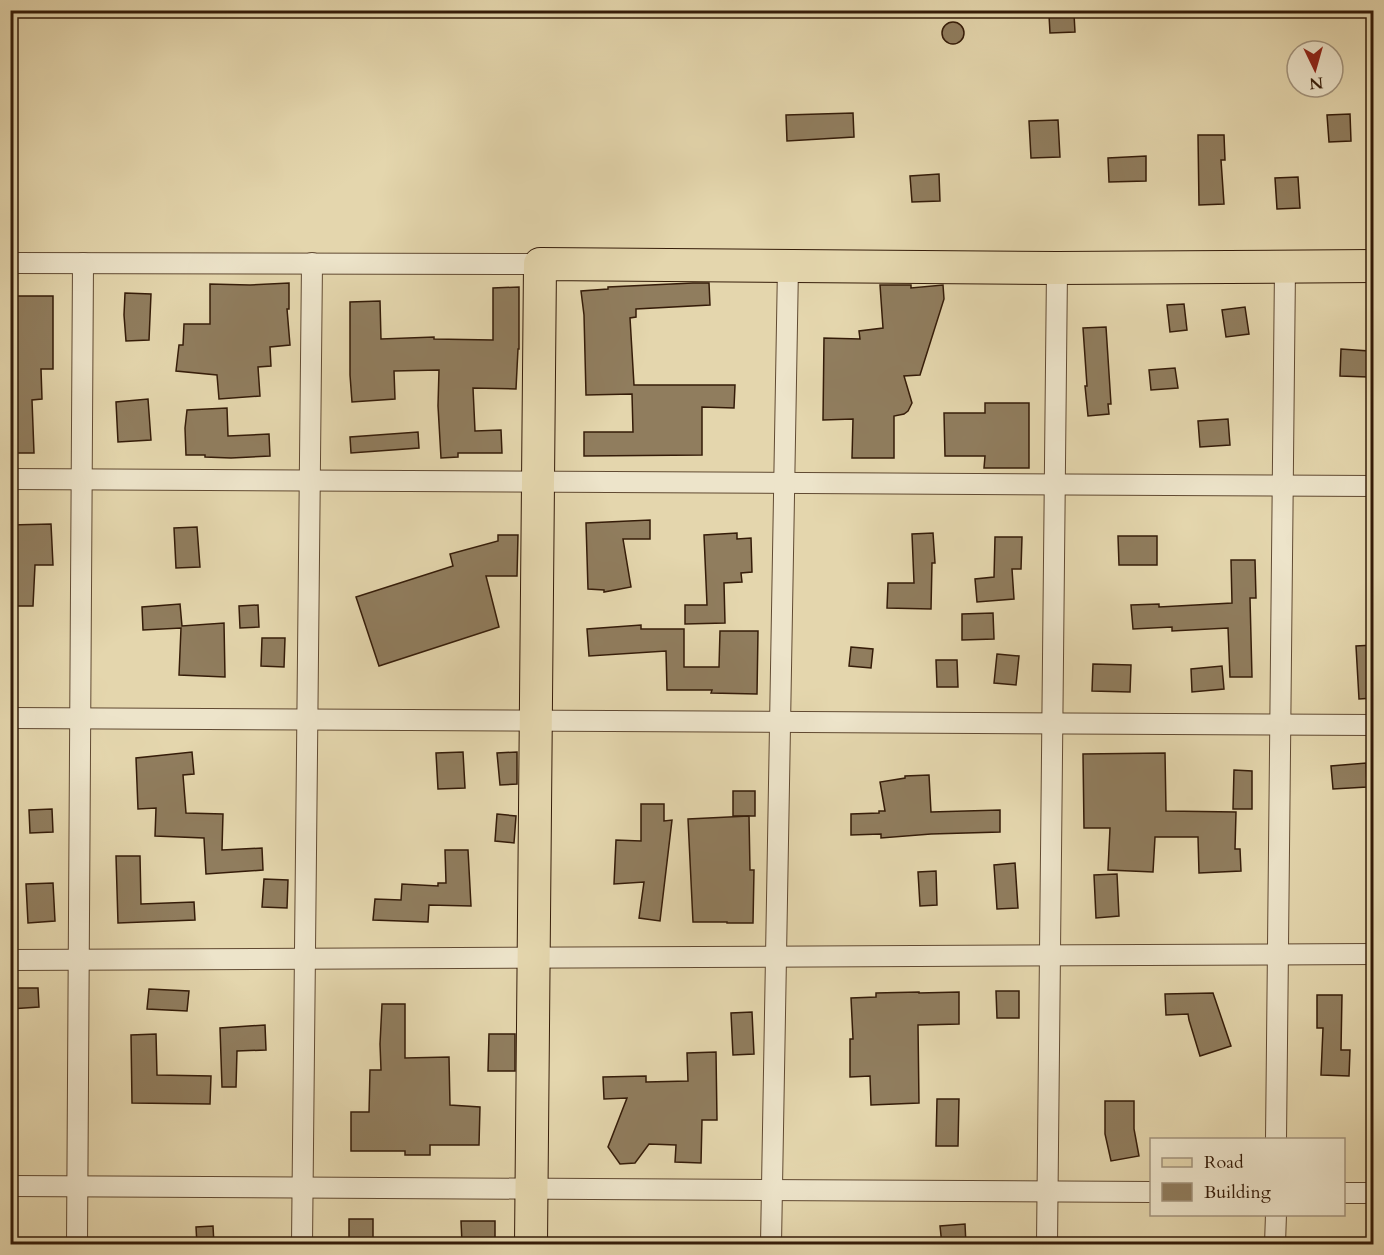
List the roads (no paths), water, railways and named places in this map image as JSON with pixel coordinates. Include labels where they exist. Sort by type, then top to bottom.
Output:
[{"type":"main road","points":[[531,1245],[540,264],[1374,266]]},
{"type":"street","points":[[10,263],[540,264]]},
{"type":"street","points":[[77,1245],[83,263]]},
{"type":"street","points":[[302,1245],[312,263]]},
{"type":"street","points":[[771,1245],[788,266]]},
{"type":"street","points":[[1047,1245],[1057,267]]},
{"type":"street","points":[[1276,1138],[1285,267]]},
{"type":"street","points":[[10,479],[1374,486]]},
{"type":"street","points":[[10,718],[1374,725]]},
{"type":"street","points":[[10,960],[1374,954]]},
{"type":"street","points":[[10,1186],[1150,1192]]},
{"type":"street","points":[[1345,1193],[1374,1193]]},
{"type":"street","points":[[1275,1245],[1276,1216]]}]
